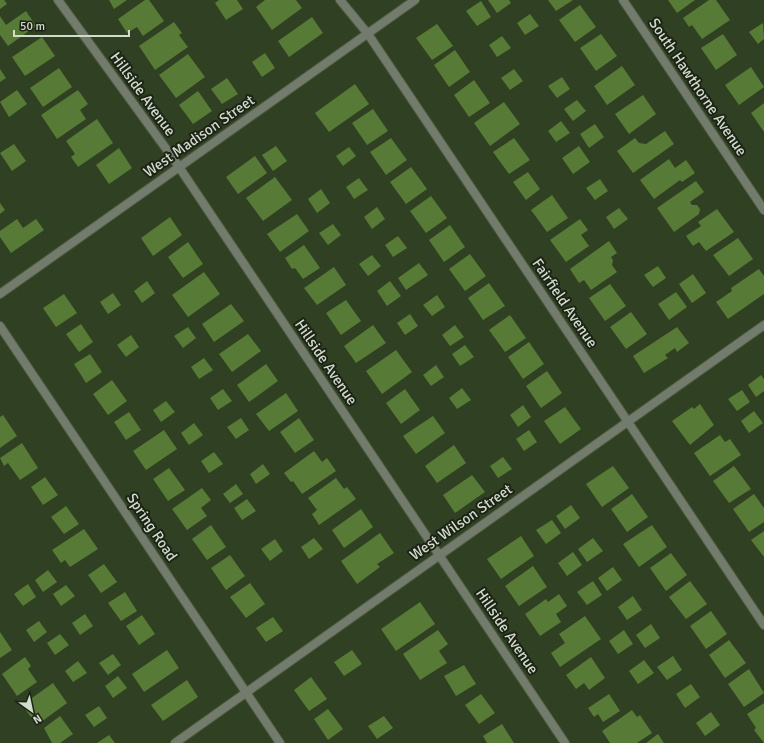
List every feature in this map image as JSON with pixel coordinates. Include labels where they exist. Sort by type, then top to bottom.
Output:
[{"type":"street","name":"Hillside Avenue","points":[[58,0],[179,167],[565,743]]},
{"type":"street","name":"Fairfield Avenue","points":[[340,0],[368,34],[764,625]]},
{"type":"street","name":"West Madison Street","points":[[0,294],[415,0]]},
{"type":"street","name":"South Hawthorne Avenue","points":[[623,0],[764,210]]},
{"type":"street","name":"West Wilson Street","points":[[175,743],[764,325]]},
{"type":"street","name":"Spring Road","points":[[0,326],[280,743]]},
{"type":"building","points":[[0,0],[4,0],[7,4],[0,9]]},
{"type":"building","points":[[109,0],[127,0],[114,9]]},
{"type":"building","points":[[145,0],[149,0],[164,21],[143,36],[137,27],[127,33],[118,19]]},
{"type":"building","points":[[219,0],[237,0],[243,9],[226,20],[215,3]]},
{"type":"building","points":[[265,0],[296,0],[302,8],[272,30],[256,7]]},
{"type":"building","points":[[488,0],[509,0],[511,3],[497,13]]},
{"type":"building","points":[[548,0],[573,0],[556,11]]},
{"type":"building","points":[[668,0],[695,0],[677,13]]},
{"type":"building","points":[[709,0],[716,0],[730,20],[702,39],[692,25],[689,27],[683,18]]},
{"type":"building","points":[[481,1],[491,17],[477,26],[466,11]]},
{"type":"building","points":[[580,5],[596,27],[575,42],[559,20]]},
{"type":"building","points":[[26,11],[36,26],[8,46],[0,35],[0,16],[6,25]]},
{"type":"building","points":[[530,14],[539,26],[525,35],[517,23]]},
{"type":"building","points":[[312,17],[323,33],[289,57],[278,41]]},
{"type":"building","points":[[174,22],[182,33],[179,35],[188,47],[155,70],[139,46]]},
{"type":"building","points":[[763,23],[764,39],[758,44],[749,32]]},
{"type":"building","points":[[437,24],[453,46],[432,60],[416,38]]},
{"type":"building","points":[[601,34],[617,56],[596,71],[580,48]]},
{"type":"building","points":[[723,34],[737,55],[716,70],[701,48]]},
{"type":"building","points":[[502,36],[511,48],[497,57],[489,45]]},
{"type":"building","points":[[42,37],[55,56],[25,76],[12,57]]},
{"type":"building","points":[[455,50],[470,72],[449,87],[434,65]]},
{"type":"building","points":[[265,53],[275,68],[262,77],[252,62]]},
{"type":"building","points":[[188,54],[205,77],[176,98],[159,75]]},
{"type":"building","points":[[622,66],[635,85],[607,105],[594,86]]},
{"type":"building","points":[[751,67],[764,87],[739,105],[725,85]]},
{"type":"building","points":[[59,68],[72,87],[43,107],[30,88]]},
{"type":"building","points":[[0,69],[6,78],[0,82]]},
{"type":"building","points":[[514,69],[523,81],[510,90],[501,78]]},
{"type":"building","points":[[562,77],[570,89],[557,98],[548,86]]},
{"type":"building","points":[[227,78],[238,94],[222,104],[211,89]]},
{"type":"building","points":[[474,80],[490,103],[469,117],[454,95]]},
{"type":"building","points":[[355,84],[369,104],[329,132],[315,113]]},
{"type":"building","points":[[17,90],[27,104],[9,117],[0,102]]},
{"type":"building","points":[[78,90],[88,104],[80,110],[86,119],[57,139],[41,115]]},
{"type":"building","points":[[198,91],[212,111],[193,124],[179,105]]},
{"type":"building","points":[[643,95],[656,114],[629,134],[615,114]]},
{"type":"building","points":[[577,100],[586,111],[573,121],[564,109]]},
{"type":"building","points":[[504,102],[520,124],[490,146],[474,123]]},
{"type":"building","points":[[764,103],[764,132],[751,113]]},
{"type":"building","points":[[373,109],[388,131],[367,145],[352,123]]},
{"type":"building","points":[[97,119],[113,143],[78,167],[71,157],[75,154],[66,141]]},
{"type":"building","points":[[561,121],[570,133],[556,142],[548,131]]},
{"type":"building","points":[[595,124],[604,137],[589,148],[580,134]]},
{"type":"building","points":[[665,131],[674,144],[633,173],[617,151],[635,138],[639,143],[646,144]]},
{"type":"building","points":[[391,138],[407,160],[386,175],[370,152]]},
{"type":"building","points":[[514,138],[530,160],[509,174],[493,152]]},
{"type":"building","points":[[14,144],[26,161],[12,171],[0,153]]},
{"type":"building","points":[[276,146],[287,161],[273,171],[262,155]]},
{"type":"building","points":[[579,146],[590,162],[573,174],[562,158]]},
{"type":"building","points":[[349,147],[356,156],[343,166],[336,156]]},
{"type":"building","points":[[119,148],[132,168],[109,184],[96,165]]},
{"type":"building","points":[[255,156],[267,173],[238,194],[226,177]]},
{"type":"building","points":[[669,159],[675,168],[686,160],[695,173],[682,182],[680,180],[654,199],[640,180]]},
{"type":"building","points":[[411,167],[427,189],[406,204],[390,182]]},
{"type":"building","points":[[528,172],[540,189],[526,200],[513,182]]},
{"type":"building","points":[[275,177],[292,200],[263,221],[246,198]]},
{"type":"building","points":[[359,178],[368,190],[354,199],[346,187]]},
{"type":"building","points":[[600,179],[608,191],[595,200],[586,188]]},
{"type":"building","points":[[696,181],[704,192],[690,202],[692,205],[697,205],[700,209],[699,214],[674,232],[657,208]]},
{"type":"building","points":[[321,189],[330,203],[317,213],[308,199]]},
{"type":"building","points":[[552,195],[568,218],[547,232],[531,210]]},
{"type":"building","points":[[431,196],[447,218],[426,233],[410,211]]},
{"type":"building","points":[[0,203],[5,210],[0,214]]},
{"type":"building","points":[[377,207],[385,219],[372,229],[364,217]]},
{"type":"building","points":[[619,208],[628,219],[614,229],[606,217]]},
{"type":"building","points":[[717,209],[734,232],[706,251],[699,242],[693,246],[686,236],[701,226],[698,222]]},
{"type":"building","points":[[297,214],[309,231],[280,252],[267,234]]},
{"type":"building","points":[[170,217],[182,235],[153,256],[141,238]]},
{"type":"building","points":[[17,219],[23,228],[36,219],[44,230],[11,253],[0,237],[0,231]]},
{"type":"building","points":[[580,219],[588,230],[581,235],[589,246],[566,262],[550,240]]},
{"type":"building","points":[[333,224],[341,235],[328,245],[319,233]]},
{"type":"building","points":[[450,225],[465,247],[444,262],[429,240]]},
{"type":"building","points":[[398,236],[407,248],[393,257],[385,245]]},
{"type":"building","points":[[738,238],[753,259],[729,276],[713,255]]},
{"type":"building","points":[[609,241],[617,253],[611,257],[613,260],[612,265],[617,272],[591,290],[584,280],[579,283],[570,269]]},
{"type":"building","points":[[188,242],[203,264],[183,278],[168,257]]},
{"type":"building","points":[[304,245],[320,268],[303,279],[295,268],[292,269],[285,258]]},
{"type":"building","points":[[470,254],[486,276],[465,291],[449,269]]},
{"type":"building","points":[[372,255],[381,266],[368,276],[359,264]]},
{"type":"building","points":[[419,263],[428,275],[406,290],[398,278]]},
{"type":"building","points":[[658,266],[666,278],[653,287],[644,275]]},
{"type":"building","points":[[334,267],[346,285],[317,305],[304,288]]},
{"type":"building","points":[[759,269],[764,276],[764,294],[728,319],[716,302],[732,291],[731,288]]},
{"type":"building","points":[[204,272],[220,294],[188,317],[172,295]]},
{"type":"building","points":[[693,274],[706,293],[692,303],[679,284]]},
{"type":"building","points":[[147,281],[155,293],[142,303],[134,291]]},
{"type":"building","points":[[390,281],[401,296],[387,306],[377,291]]},
{"type":"building","points":[[489,283],[505,306],[483,320],[468,298]]},
{"type":"building","points":[[610,284],[626,306],[605,321],[589,298]]},
{"type":"building","points":[[676,292],[687,307],[669,320],[658,304]]},
{"type":"building","points":[[113,293],[121,305],[108,314],[100,302]]},
{"type":"building","points":[[64,294],[77,313],[56,327],[43,308]]},
{"type":"building","points":[[437,295],[445,307],[432,316],[423,305]]},
{"type":"building","points":[[346,300],[361,321],[341,335],[326,313]]},
{"type":"building","points":[[231,304],[244,321],[214,342],[202,324]]},
{"type":"building","points":[[631,312],[647,334],[626,349],[610,327]]},
{"type":"building","points":[[410,314],[418,326],[405,335],[397,323]]},
{"type":"building","points":[[510,315],[526,338],[505,352],[489,330]]},
{"type":"building","points":[[81,324],[93,342],[79,352],[66,334]]},
{"type":"building","points":[[373,325],[386,343],[356,363],[344,346]]},
{"type":"building","points":[[455,325],[464,337],[450,346],[442,335]]},
{"type":"building","points":[[188,327],[196,338],[183,348],[174,336]]},
{"type":"building","points":[[677,327],[689,343],[677,352],[675,348],[665,355],[668,358],[644,373],[633,356]]},
{"type":"building","points":[[248,334],[261,351],[232,372],[219,354]]},
{"type":"building","points":[[131,335],[139,347],[126,357],[117,345]]},
{"type":"building","points":[[529,342],[544,364],[523,379],[508,357]]},
{"type":"building","points":[[465,345],[474,357],[460,366],[452,354]]},
{"type":"building","points":[[396,350],[412,372],[382,394],[366,371]]},
{"type":"building","points":[[90,354],[102,372],[86,383],[74,364]]},
{"type":"building","points":[[204,358],[213,370],[199,379],[191,367]]},
{"type":"building","points":[[266,364],[278,381],[249,402],[237,385]]},
{"type":"building","points":[[436,365],[444,377],[431,386],[423,375]]},
{"type":"building","points":[[547,371],[562,393],[541,408],[526,386]]},
{"type":"building","points":[[761,375],[764,379],[764,391],[756,397],[748,385]]},
{"type":"building","points":[[112,380],[127,401],[108,415],[93,394]]},
{"type":"building","points":[[462,388],[471,400],[457,409],[449,398]]},
{"type":"building","points":[[223,389],[232,401],[218,410],[210,398]]},
{"type":"building","points":[[405,389],[420,410],[401,424],[386,403]]},
{"type":"building","points":[[742,390],[750,402],[737,411],[728,399]]},
{"type":"building","points":[[286,393],[298,411],[269,431],[256,414]]},
{"type":"building","points":[[166,401],[175,412],[161,422],[153,410]]},
{"type":"building","points":[[700,404],[714,425],[690,445],[672,421],[692,407],[694,409]]},
{"type":"building","points":[[523,405],[531,417],[518,427],[510,415]]},
{"type":"building","points":[[565,407],[581,429],[560,444],[544,421]]},
{"type":"building","points":[[754,411],[763,423],[749,433],[741,421]]},
{"type":"building","points":[[129,412],[141,430],[126,440],[114,422]]},
{"type":"building","points":[[3,415],[17,436],[0,448],[0,417]]},
{"type":"building","points":[[433,416],[445,433],[416,454],[403,436]]},
{"type":"building","points":[[241,418],[249,430],[236,439],[227,427]]},
{"type":"building","points":[[299,418],[314,440],[295,453],[280,432]]},
{"type":"building","points":[[194,423],[203,435],[189,445],[181,433]]},
{"type":"building","points":[[164,430],[177,449],[146,470],[133,451]]},
{"type":"building","points":[[529,430],[537,442],[524,451],[516,439]]},
{"type":"building","points":[[720,435],[725,442],[730,439],[741,455],[710,476],[694,453]]},
{"type":"building","points":[[22,443],[38,468],[20,480],[8,463],[4,466],[0,458]]},
{"type":"building","points":[[454,445],[466,463],[437,483],[425,466]]},
{"type":"building","points":[[314,451],[322,462],[327,458],[336,471],[302,494],[293,481],[291,482],[284,473]]},
{"type":"building","points":[[214,452],[223,464],[209,473],[201,461]]},
{"type":"building","points":[[503,457],[512,469],[498,478],[490,466]]},
{"type":"building","points":[[263,464],[270,474],[256,484],[250,474]]},
{"type":"building","points":[[613,466],[629,488],[602,507],[586,484]]},
{"type":"building","points":[[734,466],[751,489],[729,503],[713,481]]},
{"type":"building","points":[[169,468],[185,490],[168,501],[153,479]]},
{"type":"building","points":[[472,475],[485,492],[455,513],[443,495]]},
{"type":"building","points":[[45,477],[58,495],[43,505],[31,487]]},
{"type":"building","points":[[336,478],[344,489],[347,487],[356,499],[319,525],[312,514],[317,510],[308,498]]},
{"type":"building","points":[[236,484],[243,494],[230,503],[223,494]]},
{"type":"building","points":[[202,488],[211,500],[201,508],[207,516],[187,530],[172,509]]},
{"type":"building","points":[[632,494],[648,517],[627,532],[611,509]]},
{"type":"building","points":[[754,494],[764,508],[764,522],[749,532],[733,509]]},
{"type":"building","points":[[247,499],[256,511],[242,520],[234,508]]},
{"type":"building","points":[[571,505],[580,518],[565,529],[556,516]]},
{"type":"building","points":[[66,506],[79,524],[64,534],[51,517]]},
{"type":"building","points":[[361,509],[373,527],[344,548],[332,530]]},
{"type":"building","points":[[552,520],[561,533],[546,544],[536,530]]},
{"type":"building","points":[[211,525],[226,547],[207,560],[192,539]]},
{"type":"building","points":[[652,525],[667,547],[639,567],[623,544]]},
{"type":"building","points":[[84,529],[98,549],[70,567],[65,560],[61,563],[52,550]]},
{"type":"building","points":[[764,531],[764,557],[751,540]]},
{"type":"building","points":[[380,533],[394,553],[377,564],[380,567],[357,584],[341,561]]},
{"type":"building","points":[[521,536],[534,556],[501,579],[487,559]]},
{"type":"building","points":[[314,538],[323,549],[309,559],[301,547]]},
{"type":"building","points":[[593,538],[603,551],[587,562],[578,549]]},
{"type":"building","points":[[275,539],[283,551],[270,561],[261,549]]},
{"type":"building","points":[[573,552],[582,565],[567,576],[558,563]]},
{"type":"building","points":[[671,553],[687,575],[666,591],[650,568]]},
{"type":"building","points":[[230,555],[245,576],[226,590],[211,568]]},
{"type":"building","points":[[104,564],[117,582],[101,593],[88,575]]},
{"type":"building","points":[[533,566],[547,587],[519,606],[505,586]]},
{"type":"building","points":[[613,567],[622,580],[607,591],[598,578]]},
{"type":"building","points":[[48,570],[57,582],[43,592],[35,580]]},
{"type":"building","points":[[593,581],[602,595],[587,605],[577,592]]},
{"type":"building","points":[[690,581],[707,604],[686,619],[669,597]]},
{"type":"building","points":[[250,583],[265,604],[246,618],[230,597]]},
{"type":"building","points":[[28,584],[36,597],[23,606],[14,594]]},
{"type":"building","points":[[66,585],[75,596],[61,606],[53,594]]},
{"type":"building","points":[[125,592],[137,611],[121,621],[108,603]]},
{"type":"building","points":[[559,594],[567,606],[556,614],[561,622],[540,636],[525,614],[546,599],[548,602]]},
{"type":"building","points":[[633,596],[642,610],[627,620],[618,607]]},
{"type":"building","points":[[420,602],[435,624],[396,651],[381,629]]},
{"type":"building","points":[[711,611],[727,634],[706,649],[690,626]]},
{"type":"building","points":[[85,614],[93,626],[80,635],[72,623]]},
{"type":"building","points":[[142,615],[155,634],[139,645],[126,626]]},
{"type":"building","points":[[585,616],[601,639],[560,667],[551,653],[565,643],[559,634]]},
{"type":"building","points":[[273,617],[283,631],[266,642],[256,628]]},
{"type":"building","points":[[39,621],[47,632],[34,642],[26,630]]},
{"type":"building","points":[[651,624],[660,638],[645,648],[636,635]]},
{"type":"building","points":[[438,630],[448,644],[439,651],[447,663],[420,680],[403,654]]},
{"type":"building","points":[[624,630],[633,644],[618,654],[609,641]]},
{"type":"building","points":[[0,632],[12,650],[0,658]]},
{"type":"building","points":[[60,634],[69,645],[55,655],[47,643]]},
{"type":"building","points":[[729,640],[746,663],[725,678],[709,655]]},
{"type":"building","points":[[167,650],[179,668],[144,692],[132,674]]},
{"type":"building","points":[[352,650],[362,664],[344,676],[334,662]]},
{"type":"building","points":[[113,654],[121,665],[108,675],[99,663]]},
{"type":"building","points":[[673,656],[682,670],[667,680],[657,667]]},
{"type":"building","points":[[25,657],[31,666],[28,669],[37,682],[17,696],[2,674]]},
{"type":"building","points":[[591,657],[605,678],[589,690],[584,683],[576,689],[566,675]]},
{"type":"building","points":[[644,660],[654,673],[638,684],[629,671]]},
{"type":"building","points":[[78,661],[87,673],[73,682],[65,671]]},
{"type":"building","points":[[464,665],[476,684],[456,696],[444,676]]},
{"type":"building","points":[[749,669],[764,693],[744,707],[728,684]]},
{"type":"building","points":[[118,676],[127,688],[113,698],[105,686]]},
{"type":"building","points":[[311,677],[327,699],[309,711],[294,690]]},
{"type":"building","points":[[187,680],[198,697],[163,721],[151,705]]},
{"type":"building","points":[[53,683],[67,703],[37,725],[22,705]]},
{"type":"building","points":[[691,684],[700,697],[685,708],[676,694]]},
{"type":"building","points":[[481,694],[495,713],[479,724],[465,705]]},
{"type":"building","points":[[609,694],[620,711],[603,722],[598,714],[594,717],[588,708]]},
{"type":"building","points":[[764,703],[764,743],[754,730],[756,728],[747,714]]},
{"type":"building","points":[[99,706],[107,718],[94,727],[85,715]]},
{"type":"building","points":[[328,709],[343,729],[328,740],[314,719]]},
{"type":"building","points":[[632,710],[637,717],[640,715],[652,733],[637,743],[610,743],[602,731]]},
{"type":"building","points":[[711,712],[720,725],[705,736],[696,723]]},
{"type":"building","points":[[60,716],[73,734],[60,743],[52,743],[44,728]]},
{"type":"building","points":[[384,716],[393,728],[377,739],[368,726]]},
{"type":"building","points":[[502,724],[514,743],[487,743],[483,736]]},
{"type":"building","points":[[658,734],[664,743],[646,743]]},
{"type":"building","points":[[109,735],[115,743],[97,743]]}]
